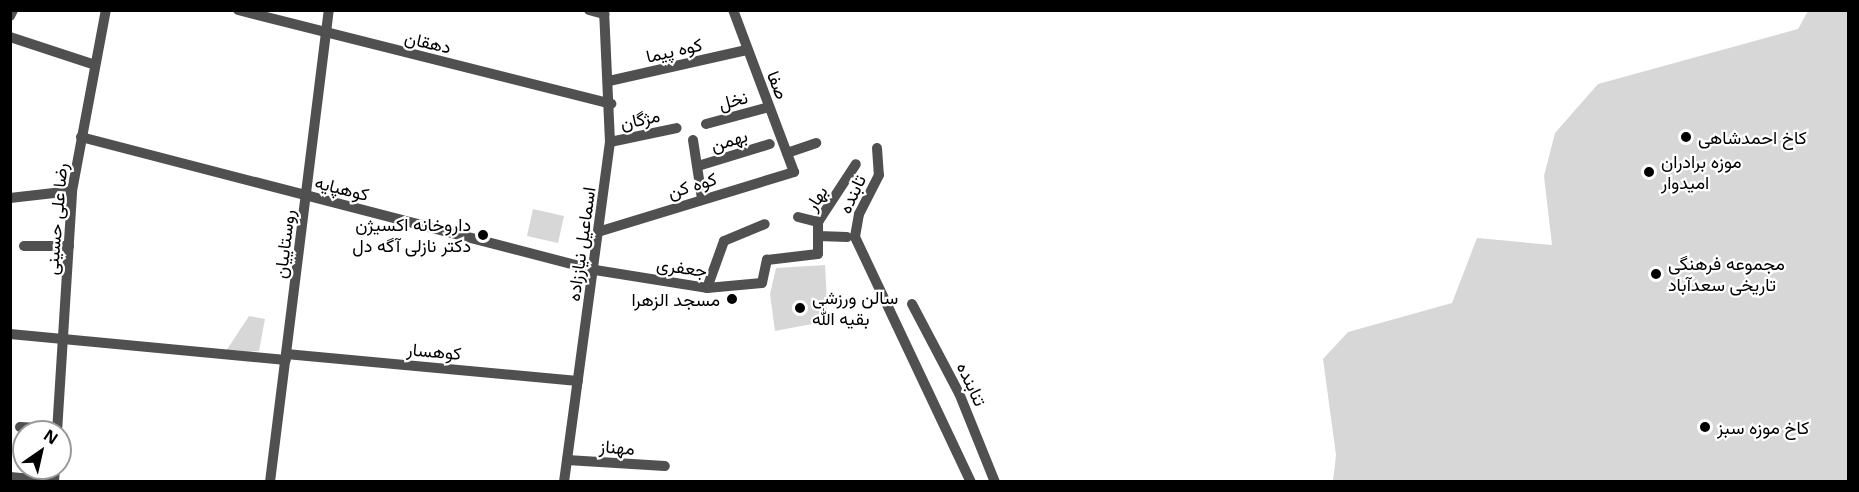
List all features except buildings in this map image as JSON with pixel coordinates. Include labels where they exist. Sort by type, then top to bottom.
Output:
[{"type":"street","points":[[10,16],[14,10]]},
{"type":"street","name":"رضا علی حسینی","points":[[58,420],[72,191],[106,10]]},
{"type":"street","name":"دهقان","points":[[238,10],[326,35],[610,104]]},
{"type":"street","name":"روستاییان","points":[[270,482],[329,10]]},
{"type":"street","points":[[589,10],[604,12]]},
{"type":"street","name":"صفا","points":[[732,10],[794,172]]},
{"type":"street","name":"اسماعیل نیاززاده","points":[[564,482],[601,231],[610,142],[609,81],[604,12]]},
{"type":"street","points":[[10,37],[95,65]]},
{"type":"street","name":"کوه پیما","points":[[609,81],[747,50]]},
{"type":"street","name":"نخل","points":[[706,124],[769,107]]},
{"type":"street","name":"مژگان","points":[[610,142],[677,128]]},
{"type":"street","name":"کوهپایه","points":[[81,137],[595,270]]},
{"type":"street","points":[[693,140],[702,199]]},
{"type":"street","points":[[787,153],[816,143]]},
{"type":"street","name":"بهمن","points":[[698,166],[770,144]]},
{"type":"street","name":"تابنده","points":[[877,148],[879,175],[855,227],[861,254],[970,482]]},
{"type":"street","name":"بهار","points":[[819,254],[818,222],[856,164]]},
{"type":"street","name":"کوه کن","points":[[601,231],[794,172]]},
{"type":"street","points":[[10,198],[72,191]]},
{"type":"street","points":[[798,217],[818,222]]},
{"type":"street","points":[[707,288],[724,241],[765,224]]},
{"type":"street","points":[[818,236],[847,237]]},
{"type":"street","points":[[24,246],[69,246]]},
{"type":"street","name":"جعفری","points":[[595,270],[707,288],[762,283],[767,260],[819,254]]},
{"type":"street","name":"تنابنده","points":[[912,304],[959,393],[995,482]]},
{"type":"street","name":"کوهسار","points":[[10,334],[579,381]]},
{"type":"street","name":"مهناز","points":[[567,460],[665,466]]},
{"type":"street","points":[[10,477],[54,481]]},
{"type":"shaded area","name":"مجموعه فرهنگی تاریخی سعدآباد","points":[[1808,11],[1848,11],[1848,481],[1333,481],[1336,455],[1323,359],[1348,332],[1452,303],[1477,238],[1552,245],[1544,176],[1555,133],[1598,84],[1798,29]]},
{"type":"shaded area","points":[[533,209],[564,216],[558,243],[527,236]]},
{"type":"shaded area","name":"سالن ورزشی بقیه الله","points":[[825,265],[828,321],[775,331],[770,294],[776,268]]},
{"type":"shaded area","points":[[249,316],[265,319],[259,351],[224,354]]},
{"type":"place","name":"کاخ احمدشاهی","points":[[1686,137]]},
{"type":"place","name":"موزه برادران امیدوار","points":[[1649,172]]},
{"type":"place","name":"داروخانه اکسیژن دکتر نازلی آگه دل","points":[[483,235]]},
{"type":"place","name":"مجموعه فرهنگی تاریخی سعدآباد","points":[[1656,274]]},
{"type":"place","name":"مسجد الزهرا","points":[[732,299]]},
{"type":"place","name":"سالن ورزشی بقیه الله","points":[[800,308]]},
{"type":"place","name":"کاخ موزه سبز","points":[[1705,427]]}]
